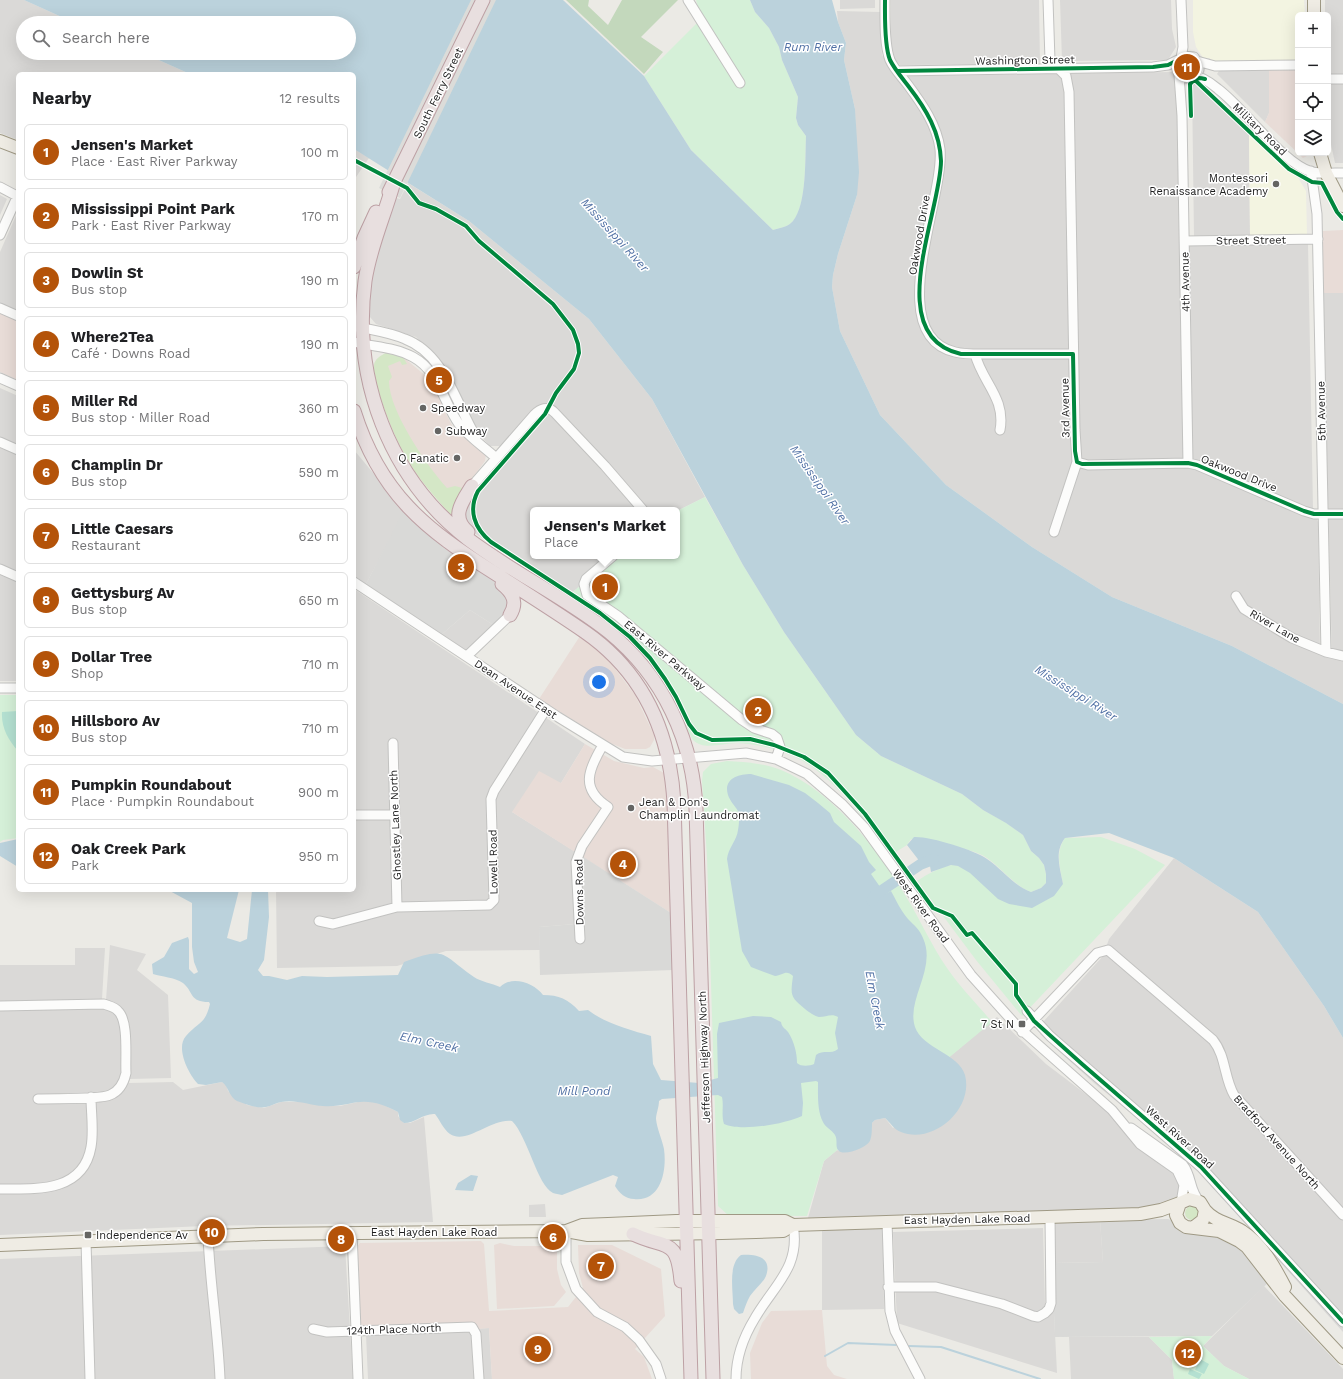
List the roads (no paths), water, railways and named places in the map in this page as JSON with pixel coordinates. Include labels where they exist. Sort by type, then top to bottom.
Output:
[{"type":"highway","name":"South Ferry Street","points":[[393,185],[483,0]]},
{"type":"highway","points":[[356,261],[372,221],[393,185]]},
{"type":"highway","name":"Jefferson Highway North","points":[[393,185],[370,255],[358,327],[358,343],[368,380],[379,417],[390,444],[412,480],[431,504],[456,528],[485,551],[596,622],[631,652],[659,687],[672,709],[690,758],[696,803],[706,1099],[689,1344],[691,1379]]},
{"type":"highway","points":[[356,415],[367,445],[388,482],[412,511],[447,542],[458,556],[508,588],[514,602],[510,615]]},
{"type":"highway","points":[[472,486],[458,507],[458,519],[461,525],[475,538],[510,561],[520,574]]},
{"type":"highway","name":"Jefferson Highway North","points":[[447,542],[585,632],[614,656],[634,680],[648,702],[661,730],[670,760],[674,810],[684,1099],[713,1379]]},
{"type":"highway","points":[[634,1234],[665,1244],[673,1249],[678,1258],[689,1344]]},
{"type":"main road","points":[[1314,0],[1314,12]]},
{"type":"main road","points":[[0,141],[16,147]]},
{"type":"main road","points":[[1321,156],[1326,173],[1343,206]]},
{"type":"main road","points":[[1189,1199],[1202,1206],[1203,1220],[1194,1227],[1186,1227],[1180,1223],[1176,1215],[1181,1203],[1189,1199]]},
{"type":"main road","name":"East Hayden Lake Road","points":[[1140,1214],[1161,1210],[1181,1203]]},
{"type":"main road","name":"West River Road","points":[[1202,1206],[1215,1220],[1242,1231],[1259,1247],[1275,1268],[1288,1292],[1289,1299]]},
{"type":"main road","name":"East Hayden Lake Road","points":[[566,1231],[582,1225],[783,1232],[793,1225],[1140,1214],[1171,1217],[1180,1223]]},
{"type":"main road","name":"West River Road","points":[[1194,1227],[1219,1231],[1239,1241],[1254,1254],[1281,1292],[1343,1358]]},
{"type":"main road","name":"East Hayden Lake Road","points":[[0,1245],[208,1236],[352,1232],[566,1231],[588,1235],[634,1234],[698,1228]]},
{"type":"street","points":[[688,0],[740,83]]},
{"type":"street","name":"Oakwood Drive","points":[[885,0],[888,54],[897,71],[932,121],[940,148],[939,174],[919,284],[923,320],[930,336],[940,346],[953,352],[975,354],[1073,354]]},
{"type":"street","name":"3rd Avenue","points":[[1048,0],[1050,60],[1066,76],[1069,92],[1075,451],[1078,462],[1054,532]]},
{"type":"street","points":[[1181,0],[1183,53],[1176,65],[1178,74],[1183,78],[1191,78],[1197,74],[1197,62],[1183,36]]},
{"type":"street","points":[[1179,59],[1186,55],[1197,62],[1215,66],[1295,65]]},
{"type":"street","name":"Washington Street","points":[[897,71],[1153,67],[1168,65],[1179,59]]},
{"type":"street","name":"Military Road","points":[[1197,62],[1216,83],[1218,88]]},
{"type":"street","name":"Washington Street","points":[[1153,67],[1178,74]]},
{"type":"street","name":"4th Avenue","points":[[1178,74],[1182,100],[1188,463]]},
{"type":"street","name":"Military Road","points":[[1191,78],[1204,78],[1218,88],[1285,154],[1310,171],[1343,173]]},
{"type":"street","name":"4th Avenue","points":[[1182,100],[1191,78]]},
{"type":"street","points":[[1331,79],[1343,79]]},
{"type":"street","name":"5th Avenue","points":[[1310,171],[1317,205],[1326,652]]},
{"type":"street","points":[[0,188],[16,194]]},
{"type":"street","points":[[0,235],[16,199]]},
{"type":"street","name":"Street Street","points":[[1185,241],[1318,239]]},
{"type":"street","points":[[0,308],[16,315]]},
{"type":"street","points":[[358,327],[406,339],[429,356],[445,376],[464,417],[480,442]]},
{"type":"street","points":[[358,343],[402,351],[418,360],[436,379],[460,425],[495,457]]},
{"type":"street","points":[[975,354],[979,366],[1001,411],[1000,430]]},
{"type":"street","points":[[0,378],[16,385]]},
{"type":"street","points":[[472,486],[495,457],[534,415],[538,411],[545,408],[555,412],[640,507]]},
{"type":"street","points":[[0,442],[16,449]]},
{"type":"street","name":"Oakwood Drive","points":[[1078,462],[1088,465],[1188,463],[1210,469],[1304,511],[1323,514],[1343,514]]},
{"type":"street","name":"East River Parkway","points":[[609,559],[586,579],[584,584],[587,595],[618,616],[747,724],[774,735],[779,742],[780,747],[776,759]]},
{"type":"street","points":[[0,569],[16,576]]},
{"type":"street","name":"Dean Avenue East","points":[[356,583],[546,709],[602,745],[624,757],[635,760],[652,761],[690,758]]},
{"type":"street","name":"River Lane","points":[[1236,596],[1244,609],[1292,638],[1326,652],[1343,656]]},
{"type":"street","points":[[467,656],[510,615]]},
{"type":"street","points":[[0,688],[16,688]]},
{"type":"street","name":"Lowell Road","points":[[319,921],[333,924],[397,907],[489,905],[494,900],[491,799],[494,791],[546,709]]},
{"type":"street","name":"Ghostley Lane North","points":[[393,743],[397,907]]},
{"type":"street","name":"Downs Road","points":[[580,938],[576,862],[582,846],[608,808],[594,795],[589,777],[592,764],[602,745]]},
{"type":"street","name":"West River Road","points":[[690,758],[734,753],[776,759],[807,774],[825,788],[856,818],[971,975],[1022,1032],[1100,1099],[1123,1122],[1140,1144],[1177,1170],[1184,1185],[1181,1203]]},
{"type":"street","points":[[356,815],[395,815]]},
{"type":"street","name":"Bradford Avenue North","points":[[1034,1021],[1097,953],[1103,950],[1108,950],[1213,1040],[1222,1054],[1226,1078],[1234,1095],[1343,1215]]},
{"type":"street","points":[[0,1006],[100,1004],[112,1006],[119,1011],[124,1021],[126,1073],[125,1080],[116,1092],[110,1095],[91,1097],[38,1099]]},
{"type":"street","name":"West River Road","points":[[1027,1011],[1034,1021],[1201,1167],[1343,1322]]},
{"type":"street","points":[[1022,1032],[1034,1021]]},
{"type":"street","points":[[0,1189],[53,1187],[74,1177],[88,1158],[91,1147],[91,1097]]},
{"type":"street","name":"West River Road","points":[[1123,1122],[1153,1145],[1180,1161],[1189,1173],[1193,1194],[1202,1206]]},
{"type":"street","points":[[888,1287],[936,1287],[1002,1304],[1038,1317],[1049,1309],[1051,1301],[1050,1217]]},
{"type":"street","points":[[887,1221],[890,1311],[894,1327],[920,1379]]},
{"type":"street","points":[[736,1379],[741,1349],[749,1328],[763,1305],[781,1283],[790,1265],[795,1244],[793,1225]]},
{"type":"street","points":[[566,1231],[566,1262],[576,1289],[597,1312],[625,1327],[639,1340],[656,1364],[661,1379]]},
{"type":"street","points":[[352,1232],[358,1379]]},
{"type":"street","points":[[208,1236],[211,1293],[217,1329],[220,1379]]},
{"type":"street","points":[[86,1241],[90,1379]]},
{"type":"street","name":"124th Place North","points":[[313,1329],[327,1332],[467,1326],[475,1330],[479,1379]]},
{"type":"water","points":[[24,0],[563,0],[644,76],[691,150],[773,230],[789,225],[798,213],[803,192],[806,136],[798,125],[796,118],[798,97],[782,60],[779,47],[769,28],[755,12],[750,0],[832,0],[846,43],[844,60],[855,109],[859,172],[857,195],[838,254],[832,287],[840,331],[880,415],[946,485],[1032,547],[1112,597],[1232,646],[1343,704],[1343,1038],[1324,1006],[1258,912],[1174,858],[1109,833],[1065,838],[1059,854],[1059,866],[1063,884],[1054,896],[1032,908],[1009,904],[998,899],[970,873],[958,866],[951,865],[931,872],[930,866],[924,867],[907,845],[914,837],[941,841],[981,855],[993,863],[1013,881],[1031,892],[1041,888],[1046,883],[1044,865],[1031,851],[1023,835],[983,810],[962,794],[881,756],[856,735],[784,632],[743,565],[652,399],[589,319],[469,221],[356,150],[356,72],[186,72],[159,60],[356,60],[356,16],[59,16]]},
{"type":"water","name":"Mill Pond","points":[[751,774],[789,785],[805,793],[830,813],[834,822],[861,846],[869,862],[876,870],[871,874],[885,894],[891,891],[903,913],[922,935],[926,950],[926,961],[914,1006],[913,1016],[915,1027],[919,1034],[932,1046],[956,1062],[965,1075],[966,1088],[963,1100],[957,1111],[938,1129],[913,1135],[898,1131],[885,1118],[875,1120],[872,1123],[872,1132],[868,1144],[854,1151],[845,1153],[841,1152],[837,1148],[835,1135],[824,1124],[821,1118],[818,1102],[818,1082],[816,1081],[801,1083],[803,1103],[802,1116],[785,1122],[763,1126],[741,1127],[724,1124],[722,1097],[718,1095],[662,1099],[659,1101],[656,1119],[664,1149],[664,1167],[660,1183],[650,1196],[643,1199],[628,1198],[615,1186],[618,1177],[613,1175],[562,1195],[553,1193],[542,1181],[518,1128],[512,1121],[496,1123],[472,1134],[457,1136],[450,1134],[443,1127],[435,1114],[427,1115],[408,1123],[404,1123],[400,1120],[398,1112],[386,1106],[368,1102],[326,1106],[286,1101],[266,1107],[255,1107],[234,1099],[222,1082],[206,1085],[198,1084],[187,1068],[184,1061],[182,1047],[183,1041],[190,1031],[201,1023],[206,1016],[210,1004],[209,1002],[203,1002],[195,998],[183,983],[172,978],[153,974],[152,964],[164,957],[172,943],[188,937],[189,969],[194,974],[198,972],[194,962],[192,947],[192,903],[172,892],[238,892],[227,938],[240,942],[247,939],[252,892],[268,892],[269,917],[264,960],[258,970],[263,976],[287,980],[302,976],[327,977],[398,975],[404,962],[428,954],[436,953],[448,957],[480,980],[500,987],[505,983],[517,981],[523,982],[534,987],[543,995],[563,998],[579,1011],[588,1010],[611,1023],[651,1036],[653,1064],[661,1080],[699,1083],[718,1078],[717,1034],[719,1023],[753,1016],[771,1017],[781,1022],[793,1043],[796,1051],[797,1063],[806,1066],[814,1064],[816,1055],[819,1053],[833,1052],[838,1049],[835,1033],[838,1017],[831,1015],[819,1017],[810,1013],[794,999],[792,993],[793,976],[791,974],[786,973],[775,976],[751,967],[742,951],[727,859],[737,834],[739,815],[728,795],[727,790],[730,781],[741,775]]},
{"type":"water","points":[[16,839],[16,866],[0,856],[0,843]]},
{"type":"water","points":[[471,1175],[478,1176],[473,1191],[455,1190],[458,1183]]},
{"type":"water","points":[[741,1255],[756,1256],[765,1260],[767,1269],[765,1279],[752,1293],[743,1313],[739,1314],[734,1309],[733,1304],[732,1278],[734,1264]]},
{"type":"waterway","name":"Elm Creek","points":[[872,901],[875,895],[921,864],[934,859]]},
{"type":"waterway","points":[[825,1356],[848,1343],[896,1345]]},
{"type":"waterway","points":[[909,1346],[941,1347],[1040,1379]]},
{"type":"place","name":"Pumpkin Roundabout","points":[[1187,67]]},
{"type":"place","name":"Montessori Renaissance Academy","points":[[1276,184]]},
{"type":"place","name":"Miller Rd","points":[[439,380]]},
{"type":"place","name":"Speedway","points":[[423,408]]},
{"type":"place","name":"Subway","points":[[438,431]]},
{"type":"place","name":"Q Fanatic","points":[[457,458]]},
{"type":"place","name":"Dowlin St","points":[[461,567]]},
{"type":"place","name":"Jensen's Market","points":[[605,587]]},
{"type":"place","name":"Mississippi Point Park","points":[[758,711]]},
{"type":"place","name":"Jean & Don's Champlin Laundromat","points":[[631,808]]},
{"type":"place","name":"Where2Tea","points":[[623,864]]},
{"type":"place","name":"7 St N","points":[[1022,1024]]},
{"type":"place","name":"Hillsboro Av","points":[[212,1232]]},
{"type":"place","name":"Independence Av","points":[[88,1235]]},
{"type":"place","name":"Champlin Dr","points":[[553,1237]]},
{"type":"place","name":"Gettysburg Av","points":[[341,1239]]},
{"type":"place","name":"Little Caesars","points":[[601,1266]]},
{"type":"place","name":"Dollar Tree","points":[[538,1349]]},
{"type":"place","name":"Oak Creek Park","points":[[1188,1353]]},
{"type":"water label","name":"Rum River","points":[[813,47]]},
{"type":"water label","name":"Mississippi River","points":[[615,235]]},
{"type":"water label","name":"Mississippi River","points":[[820,485]]},
{"type":"water label","name":"Mississippi River","points":[[1076,693]]}]
